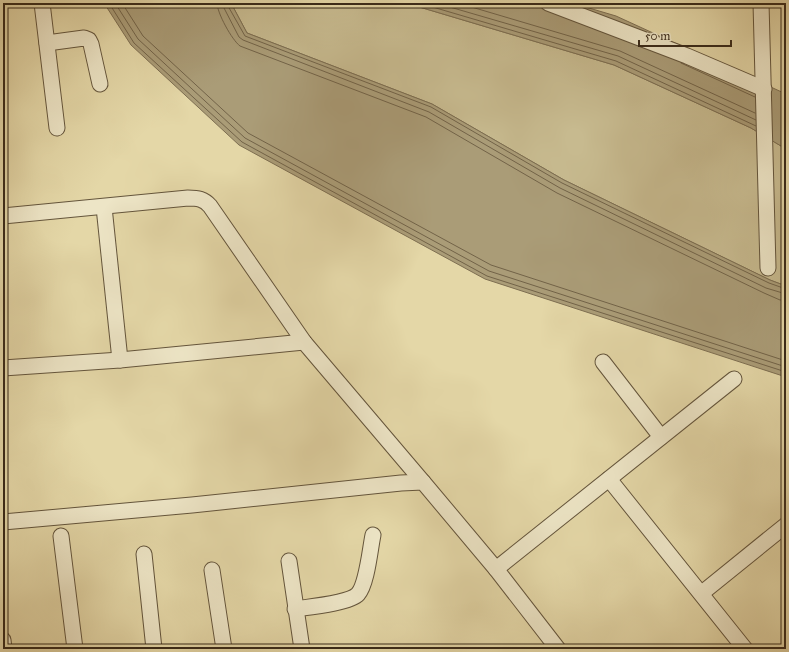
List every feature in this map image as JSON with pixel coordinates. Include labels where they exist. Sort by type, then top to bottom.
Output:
[{"type":"street","points":[[42,3],[57,128]]},
{"type":"street","points":[[548,3],[687,56],[764,89]]},
{"type":"street","points":[[761,3],[768,268]]},
{"type":"street","points":[[47,43],[84,38],[88,40],[91,44],[100,84]]},
{"type":"street","points":[[3,216],[188,198],[206,201],[304,342],[496,569],[558,649]]},
{"type":"street","points":[[104,207],[120,360]]},
{"type":"street","points":[[3,368],[120,360],[304,342]]},
{"type":"street","points":[[602,362],[661,437]]},
{"type":"street","points":[[496,569],[734,379]]},
{"type":"street","points":[[609,479],[702,593],[745,649]]},
{"type":"street","points":[[3,522],[423,482]]},
{"type":"street","points":[[702,593],[786,525]]},
{"type":"street","points":[[295,609],[347,600],[358,595],[364,584],[373,534]]},
{"type":"street","points":[[61,536],[74,649]]},
{"type":"street","points":[[144,554],[154,649]]},
{"type":"street","points":[[289,561],[302,649]]},
{"type":"street","points":[[212,570],[224,649]]},
{"type":"street","points":[[3,640],[4,649]]},
{"type":"shaded area","points":[[231,3],[406,3],[614,65],[751,128],[786,149],[786,286],[770,280],[564,180],[432,104],[247,33]]},
{"type":"water","points":[[104,3],[231,3],[247,33],[432,104],[564,180],[770,280],[786,286],[786,377],[485,279],[239,145],[131,45]]},
{"type":"water","points":[[406,3],[572,3],[616,16],[786,94],[786,149],[751,128],[614,65]]}]
